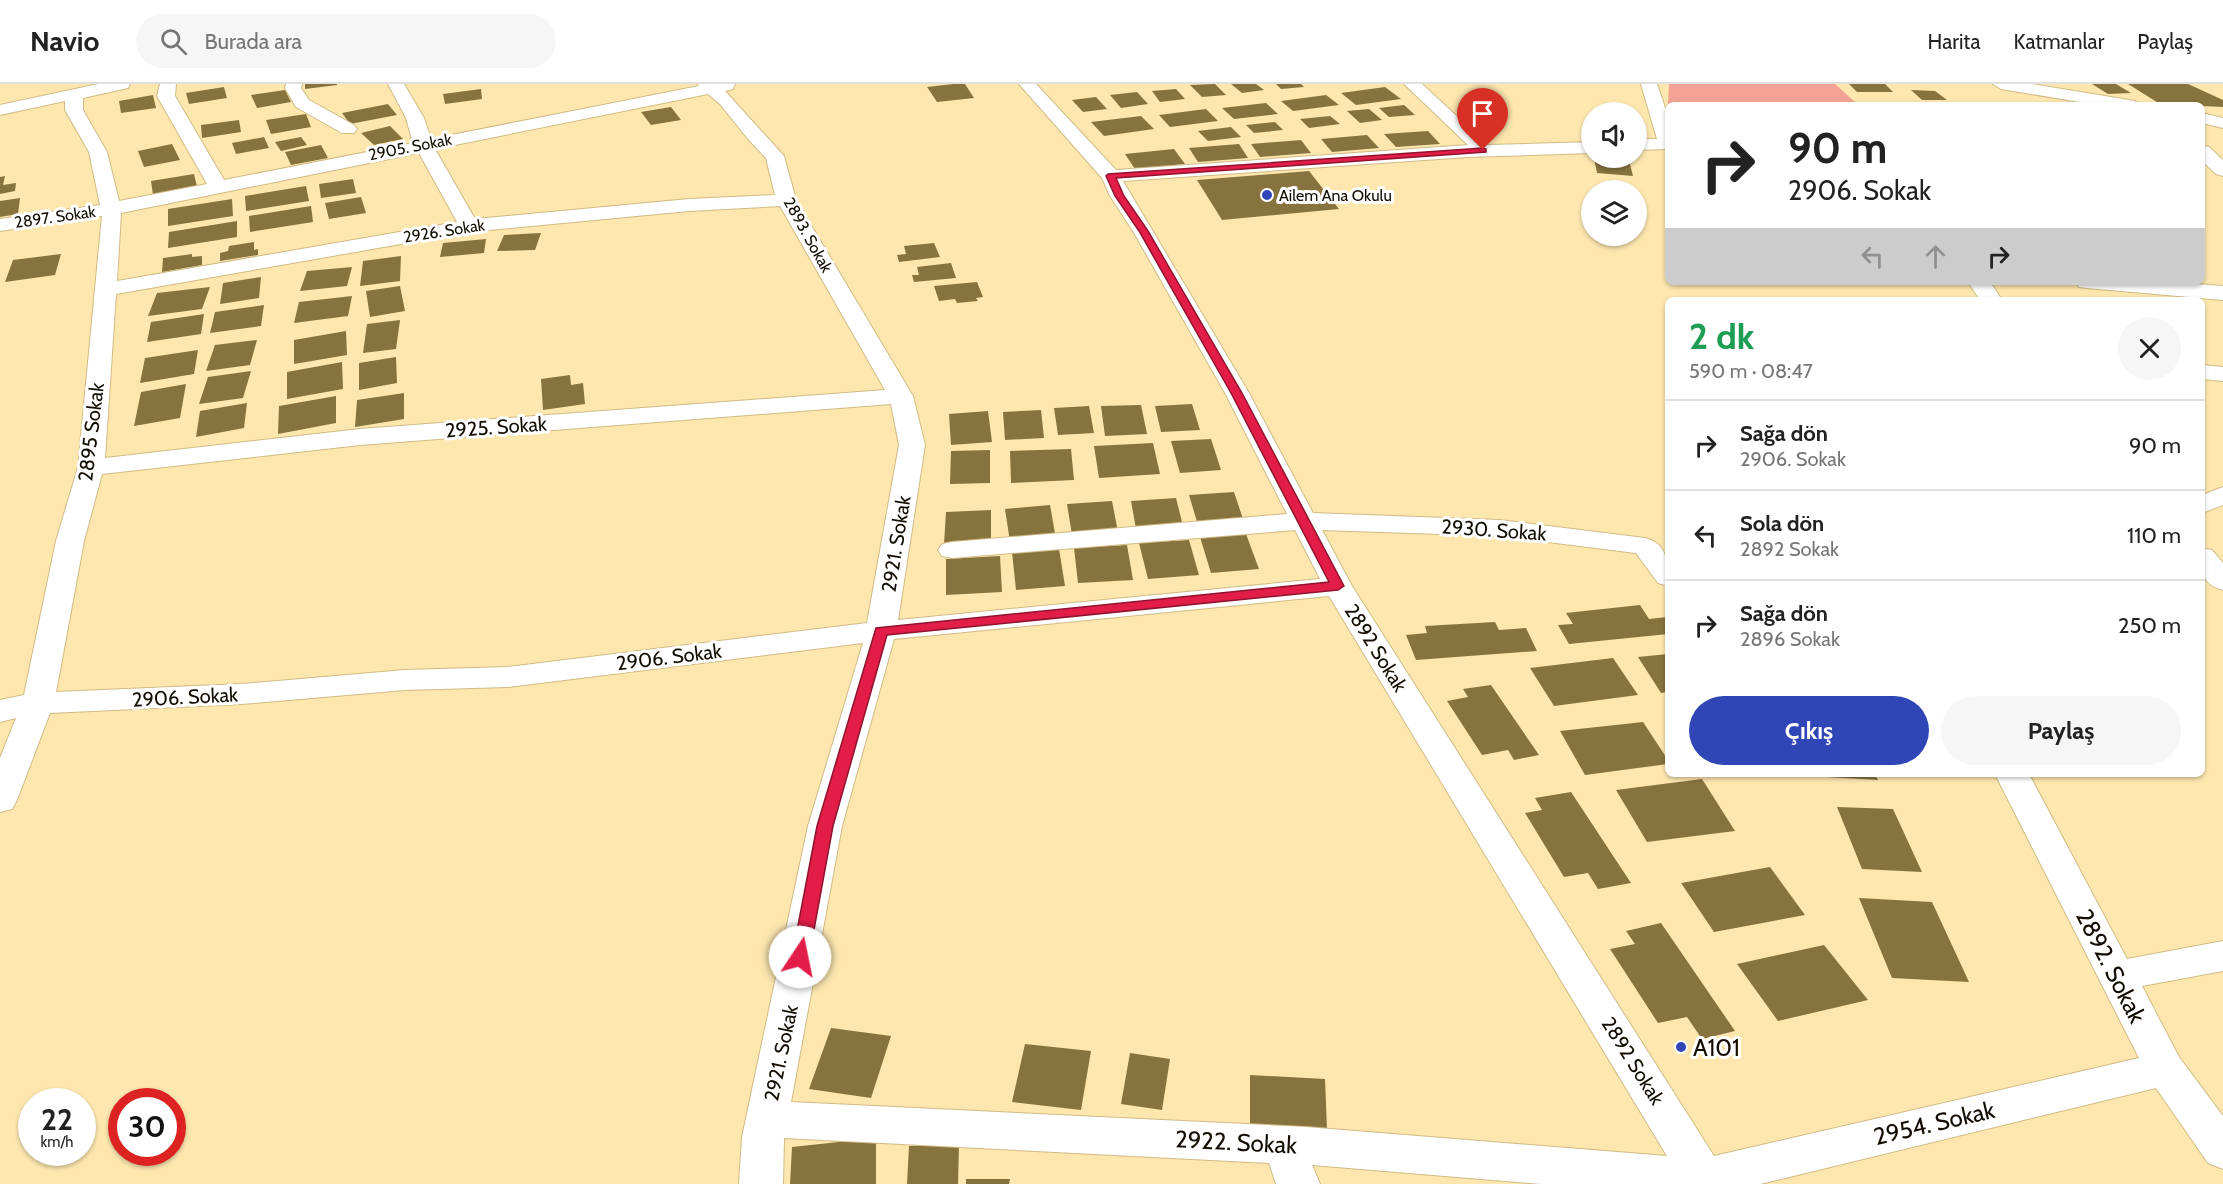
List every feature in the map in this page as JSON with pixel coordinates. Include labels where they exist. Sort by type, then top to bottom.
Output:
[{"type":"street","points":[[0,110],[79,90],[122,84]]},
{"type":"street","points":[[168,84],[166,96],[218,186]]},
{"type":"street","points":[[294,84],[293,88],[302,103],[348,129]]},
{"type":"street","points":[[396,84],[415,118],[423,144],[469,226]]},
{"type":"street","name":"2905. Sokak","points":[[111,209],[708,86],[733,84]]},
{"type":"street","name":"2892 Sokak","points":[[1027,84],[1111,176],[1120,196],[1143,231],[1237,393],[1338,586],[1706,1181]]},
{"type":"street","points":[[1412,84],[1483,150]]},
{"type":"street","points":[[1649,84],[1665,135]]},
{"type":"street","points":[[2001,84],[2111,102]]},
{"type":"street","name":"2893. Sokak","points":[[708,86],[726,100],[754,135],[775,156],[786,200],[901,396]]},
{"type":"street","name":"2895 Sokak","points":[[0,800],[38,703],[70,541],[92,467],[111,209],[98,152],[74,110],[79,90]]},
{"type":"street","points":[[1647,145],[1665,144]]},
{"type":"street","points":[[1111,176],[1483,150],[1581,147]]},
{"type":"street","points":[[2205,153],[2223,170]]},
{"type":"street","points":[[2205,170],[2223,170]]},
{"type":"street","name":"2926. Sokak","points":[[105,290],[469,226],[689,206],[786,200]]},
{"type":"street","name":"2897. Sokak","points":[[0,225],[111,209]]},
{"type":"street","points":[[2154,285],[2223,293]]},
{"type":"street","points":[[2205,372],[2223,374]]},
{"type":"street","name":"2925. Sokak","points":[[92,467],[360,437],[901,396]]},
{"type":"street","name":"2921. Sokak","points":[[761,1184],[763,1137],[825,826],[881,631],[912,445],[901,396]]},
{"type":"street","points":[[2205,504],[2223,495]]},
{"type":"street","name":"2930. Sokak","points":[[952,550],[1304,521],[1499,528],[1645,546],[1665,573]]},
{"type":"street","points":[[2205,560],[2223,581]]},
{"type":"street","name":"2906. Sokak","points":[[0,711],[38,703],[242,694],[405,680],[508,677],[881,631],[1338,586]]},
{"type":"street","name":"2892. Sokak","points":[[2014,777],[2164,1070],[2223,1150]]},
{"type":"street","points":[[2116,976],[2223,956]]},
{"type":"street","name":"2954. Sokak","points":[[1706,1181],[2164,1070]]},
{"type":"street","name":"2922. Sokak","points":[[767,1119],[1302,1165],[1706,1181]]},
{"type":"shaded area","points":[[1669,84],[1835,84],[1855,102],[1668,102]]},
{"type":"building","points":[[305,84],[337,84],[337,85],[305,89]]},
{"type":"building","points":[[965,84],[974,98],[937,102],[927,87]]},
{"type":"building","points":[[1215,84],[1226,95],[1202,97],[1190,85]]},
{"type":"building","points":[[1231,84],[1256,84],[1264,90],[1242,93]]},
{"type":"building","points":[[1276,84],[1301,84],[1304,87],[1281,89]]},
{"type":"building","points":[[1849,84],[1885,84],[1893,92],[1857,92]]},
{"type":"building","points":[[2092,84],[2116,84],[2131,93],[2108,94]]},
{"type":"building","points":[[2128,84],[2188,84],[2223,100],[2223,107],[2205,106],[2205,102],[2157,102]]},
{"type":"building","points":[[224,87],[227,98],[189,104],[186,93]]},
{"type":"building","points":[[1385,87],[1401,99],[1356,105],[1341,93]]},
{"type":"building","points":[[481,89],[482,99],[445,104],[443,94]]},
{"type":"building","points":[[1176,89],[1185,99],[1160,102],[1152,91]]},
{"type":"building","points":[[285,90],[291,102],[257,108],[251,95]]},
{"type":"building","points":[[1911,90],[1935,91],[1947,100],[1922,100]]},
{"type":"building","points":[[1137,92],[1148,104],[1121,108],[1110,95]]},
{"type":"building","points":[[153,95],[156,108],[121,113],[119,101]]},
{"type":"building","points":[[1326,95],[1339,105],[1293,111],[1281,101]]},
{"type":"building","points":[[1096,97],[1107,109],[1083,112],[1072,100]]},
{"type":"building","points":[[1266,103],[1278,114],[1234,119],[1222,108]]},
{"type":"building","points":[[388,104],[397,115],[350,124],[342,113]]},
{"type":"building","points":[[1404,105],[1415,115],[1389,117],[1379,108]]},
{"type":"building","points":[[671,107],[681,120],[651,125],[641,112]]},
{"type":"building","points":[[1206,109],[1218,121],[1170,127],[1159,115]]},
{"type":"building","points":[[1369,109],[1382,120],[1360,123],[1347,111]]},
{"type":"building","points":[[306,114],[311,127],[271,134],[266,120]]},
{"type":"building","points":[[1141,116],[1154,129],[1104,136],[1091,122]]},
{"type":"building","points":[[1330,116],[1340,124],[1309,128],[1300,119]]},
{"type":"building","points":[[239,120],[241,132],[202,138],[201,125]]},
{"type":"building","points":[[1275,122],[1283,130],[1254,133],[1246,125]]},
{"type":"building","points":[[390,126],[403,139],[374,145],[361,133]]},
{"type":"building","points":[[1231,127],[1241,137],[1208,141],[1198,131]]},
{"type":"building","points":[[1428,131],[1440,144],[1396,147],[1384,134]]},
{"type":"building","points":[[1367,135],[1379,148],[1332,152],[1321,139]]},
{"type":"building","points":[[264,137],[269,148],[236,154],[232,143]]},
{"type":"building","points":[[301,137],[307,145],[281,151],[275,142]]},
{"type":"building","points":[[1301,140],[1311,153],[1260,157],[1251,144]]},
{"type":"building","points":[[172,144],[180,160],[144,167],[138,151]]},
{"type":"building","points":[[1239,144],[1248,158],[1198,162],[1189,148]]},
{"type":"building","points":[[321,145],[328,158],[291,165],[285,152]]},
{"type":"building","points":[[1174,149],[1185,164],[1135,169],[1125,154]]},
{"type":"building","points":[[1596,168],[1631,168],[1633,176],[1597,173]]},
{"type":"building","name":"Ailem Ana Okulu","points":[[1309,171],[1339,209],[1222,220],[1197,180]]},
{"type":"building","points":[[194,174],[197,187],[153,195],[151,181]]},
{"type":"building","points":[[5,176],[3,185],[16,183],[15,191],[0,194],[0,177]]},
{"type":"building","points":[[353,179],[356,193],[321,198],[319,184]]},
{"type":"building","points":[[306,186],[309,201],[246,211],[245,196]]},
{"type":"building","points":[[361,197],[366,213],[329,219],[325,203]]},
{"type":"building","points":[[20,198],[18,214],[0,217],[0,201]]},
{"type":"building","points":[[232,199],[233,216],[168,226],[168,209]]},
{"type":"building","points":[[311,206],[313,222],[250,232],[249,216]]},
{"type":"building","points":[[237,221],[237,237],[168,248],[169,232]]},
{"type":"building","points":[[541,233],[535,250],[497,251],[504,235]]},
{"type":"building","points":[[486,239],[484,253],[440,257],[443,243]]},
{"type":"building","points":[[254,242],[254,250],[258,249],[258,255],[220,261],[220,253],[228,251],[229,246]]},
{"type":"building","points":[[934,243],[940,257],[899,262],[897,255],[906,254],[904,246]]},
{"type":"building","points":[[61,254],[55,275],[5,282],[13,260]]},
{"type":"building","points":[[192,254],[192,257],[202,256],[202,265],[162,272],[163,258]]},
{"type":"building","points":[[401,256],[400,281],[360,286],[363,261]]},
{"type":"building","points":[[951,263],[956,278],[914,282],[912,275],[919,275],[917,267]]},
{"type":"building","points":[[352,267],[347,286],[300,291],[307,271]]},
{"type":"building","points":[[261,277],[259,298],[220,304],[223,283]]},
{"type":"building","points":[[977,282],[983,297],[976,298],[978,301],[957,303],[955,299],[939,301],[934,286]]},
{"type":"building","points":[[400,286],[405,311],[370,317],[366,291]]},
{"type":"building","points":[[210,287],[202,309],[148,316],[157,293]]},
{"type":"building","points":[[352,296],[348,316],[294,323],[299,302]]},
{"type":"building","points":[[264,305],[261,326],[210,333],[215,312]]},
{"type":"building","points":[[204,314],[201,334],[147,342],[151,322]]},
{"type":"building","points":[[400,320],[396,349],[363,353],[367,324]]},
{"type":"building","points":[[346,331],[347,355],[294,364],[294,340]]},
{"type":"building","points":[[257,340],[250,365],[206,371],[215,345]]},
{"type":"building","points":[[198,350],[194,374],[140,383],[145,358]]},
{"type":"building","points":[[396,357],[397,383],[359,390],[359,363]]},
{"type":"building","points":[[342,362],[343,389],[287,399],[287,372]]},
{"type":"building","points":[[251,371],[243,398],[199,404],[208,377]]},
{"type":"building","points":[[570,375],[571,385],[583,383],[585,404],[543,410],[541,379]]},
{"type":"building","points":[[186,384],[180,418],[134,426],[141,392]]},
{"type":"building","points":[[404,393],[404,419],[355,427],[357,400]]},
{"type":"building","points":[[336,396],[336,423],[278,434],[279,406]]},
{"type":"building","points":[[247,403],[244,428],[196,437],[200,411]]},
{"type":"building","points":[[1192,404],[1200,430],[1161,432],[1155,406]]},
{"type":"building","points":[[1141,405],[1147,434],[1105,436],[1101,406]]},
{"type":"building","points":[[1089,406],[1094,433],[1058,435],[1054,408]]},
{"type":"building","points":[[1041,410],[1044,438],[1005,440],[1003,412]]},
{"type":"building","points":[[988,411],[992,442],[951,445],[949,414]]},
{"type":"building","points":[[1211,439],[1221,470],[1180,473],[1171,441]]},
{"type":"building","points":[[1153,443],[1160,474],[1099,478],[1094,446]]},
{"type":"building","points":[[1071,449],[1074,480],[1011,483],[1010,451]]},
{"type":"building","points":[[990,450],[990,483],[950,484],[951,451]]},
{"type":"building","points":[[1234,492],[1244,522],[1198,525],[1189,495]]},
{"type":"building","points":[[1176,498],[1183,526],[1136,529],[1131,501]]},
{"type":"building","points":[[1112,501],[1118,532],[1072,535],[1067,504]]},
{"type":"building","points":[[1050,505],[1056,539],[1010,542],[1005,509]]},
{"type":"building","points":[[991,510],[991,543],[944,544],[946,512]]},
{"type":"building","points":[[1246,534],[1259,569],[1211,573],[1200,537]]},
{"type":"building","points":[[1189,540],[1199,575],[1148,579],[1139,543]]},
{"type":"building","points":[[1127,545],[1133,580],[1078,583],[1074,548]]},
{"type":"building","points":[[1059,549],[1065,586],[1016,590],[1012,552]]},
{"type":"building","points":[[1000,556],[1002,592],[946,595],[946,559]]},
{"type":"building","points":[[1640,605],[1649,619],[1665,617],[1665,634],[1569,644],[1558,625],[1573,624],[1566,613]]},
{"type":"building","points":[[1495,622],[1499,630],[1526,628],[1537,651],[1416,660],[1406,635],[1427,633],[1425,626]]},
{"type":"building","points":[[1665,654],[1665,692],[1661,693],[1638,657]]},
{"type":"building","points":[[1613,658],[1638,695],[1554,706],[1530,668]]},
{"type":"building","points":[[1491,685],[1539,755],[1514,760],[1508,750],[1482,755],[1447,701],[1468,697],[1463,689]]},
{"type":"building","points":[[1643,722],[1665,755],[1665,764],[1585,775],[1560,731]]},
{"type":"building","points":[[1826,777],[1876,777],[1878,780]]},
{"type":"building","points":[[1702,779],[1735,831],[1647,842],[1616,790]]},
{"type":"building","points":[[1571,792],[1631,883],[1598,889],[1588,873],[1564,877],[1525,813],[1542,810],[1535,798]]},
{"type":"building","points":[[1837,807],[1893,809],[1922,872],[1862,869]]},
{"type":"building","points":[[1770,867],[1805,915],[1714,932],[1681,883]]},
{"type":"building","points":[[1859,898],[1932,902],[1969,982],[1892,978]]},
{"type":"building","points":[[1661,923],[1735,1031],[1702,1039],[1687,1017],[1658,1023],[1610,949],[1635,944],[1626,931]]},
{"type":"building","points":[[1824,945],[1868,1000],[1778,1021],[1737,964]]},
{"type":"building","points":[[831,1028],[891,1036],[871,1098],[809,1089]]},
{"type":"building","points":[[1025,1044],[1091,1051],[1081,1110],[1012,1102]]},
{"type":"building","points":[[1130,1053],[1170,1059],[1162,1110],[1121,1104]]},
{"type":"building","points":[[1250,1075],[1325,1079],[1327,1130],[1250,1125]]},
{"type":"building","points":[[876,1138],[876,1184],[790,1184],[792,1147]]},
{"type":"building","points":[[959,1144],[958,1184],[907,1184],[909,1146]]},
{"type":"building","points":[[966,1179],[1010,1179],[1009,1184],[966,1184]]},
{"type":"place","name":"Ailem Ana Okulu","points":[[1267,195]]},
{"type":"place","name":"A101","points":[[1681,1047]]},
{"type":"route","points":[[800,957],[825,826],[881,631],[1154,602],[1290,592],[1338,586],[1237,393],[1143,231],[1120,196],[1111,176],[1483,150]]}]
